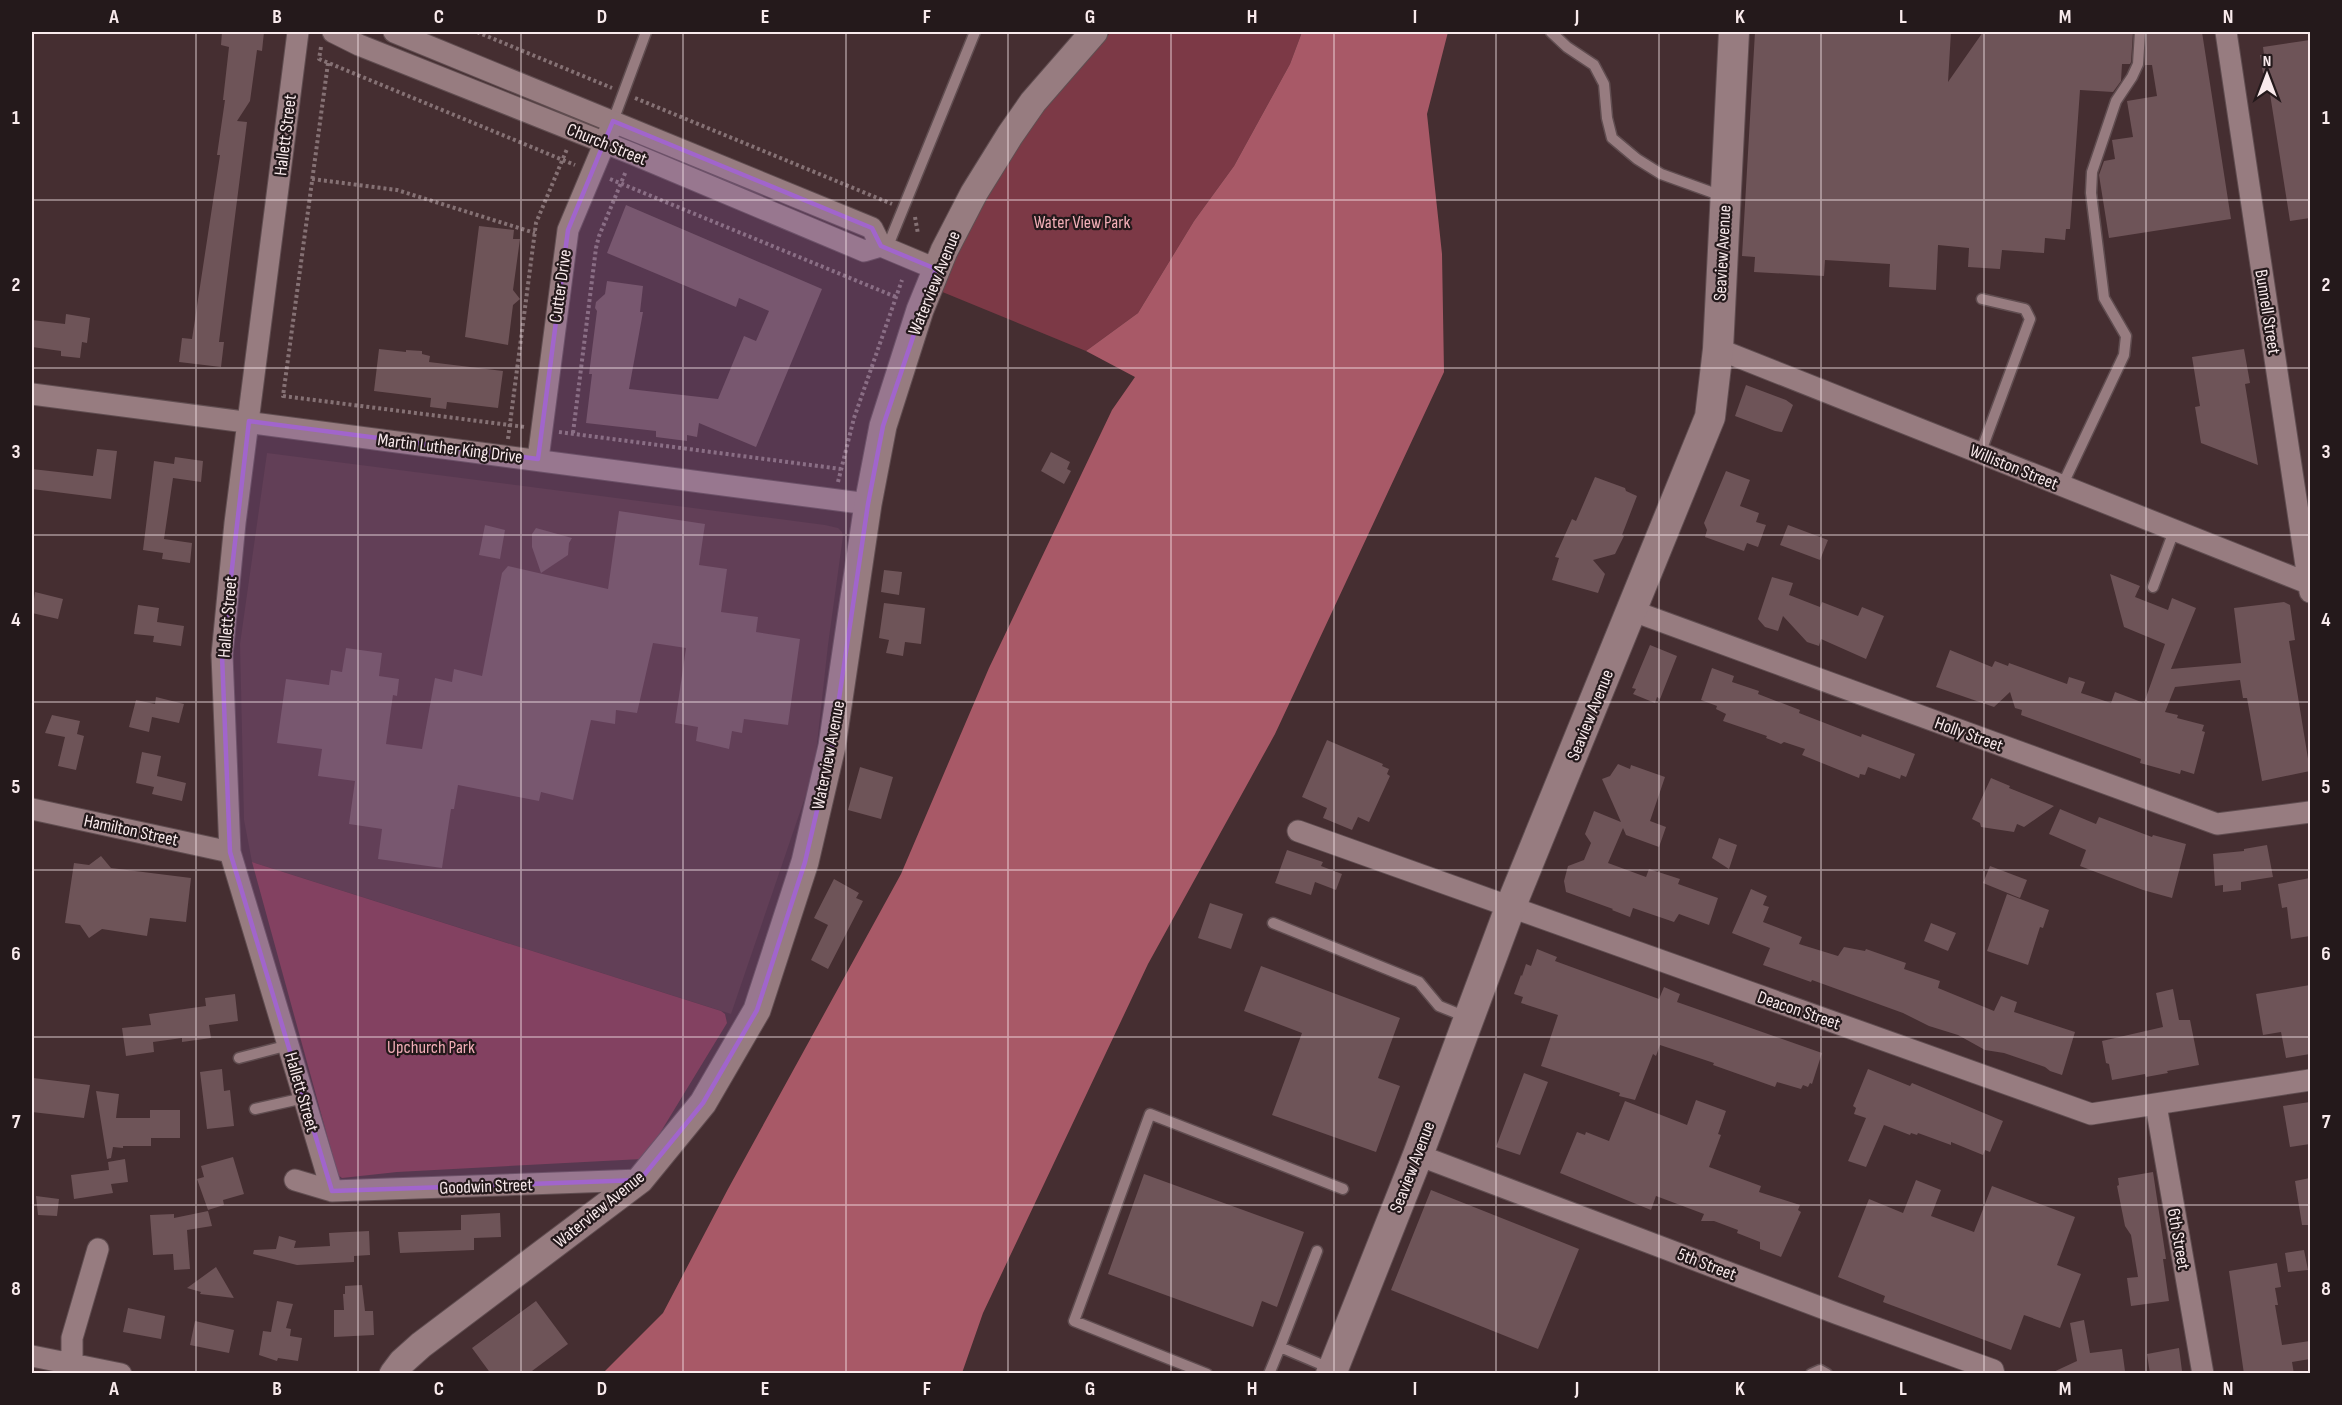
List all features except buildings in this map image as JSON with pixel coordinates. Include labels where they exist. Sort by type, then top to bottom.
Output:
[{"type":"main road","name":"Seaview Avenue","points":[[1332,1371],[1418,1155],[1510,908],[1633,611],[1710,417],[1718,350],[1734,32]]},
{"type":"street","name":"Hallett Street","points":[[298,32],[235,523],[222,655],[230,852],[332,1191]]},
{"type":"street","name":"Church Street","points":[[333,32],[359,45],[604,142],[864,251],[884,247],[936,269]]},
{"type":"street","name":"Church Street","points":[[394,32],[872,228],[884,247]]},
{"type":"street","name":"Waterview Avenue","points":[[393,1374],[402,1362],[421,1346],[640,1180],[703,1103],[757,1010],[805,862],[832,746],[868,504],[883,426],[920,310],[936,269],[974,193],[1010,135],[1033,102],[1094,32]]},
{"type":"street","name":"Bunnell Street","points":[[2226,32],[2304,504],[2310,587]]},
{"type":"street","name":"Cutter Drive","points":[[537,459],[568,230],[613,121]]},
{"type":"street","name":"Williston Street","points":[[1718,350],[2310,587]]},
{"type":"street","name":"Martin Luther King Drive","points":[[32,394],[868,504]]},
{"type":"street","name":"Holly Street","points":[[1633,611],[2217,824],[2310,812]]},
{"type":"street","name":"Hamilton Street","points":[[32,809],[230,852]]},
{"type":"street","name":"Deacon Street","points":[[1298,831],[2091,1114],[2310,1080]]},
{"type":"street","name":"6th Street","points":[[2156,1105],[2203,1374]]},
{"type":"street","name":"5th Street","points":[[1418,1155],[1838,1314],[1993,1370],[1994,1374]]},
{"type":"street","name":"Goodwin Street","points":[[295,1180],[332,1191],[640,1180]]},
{"type":"street","points":[[72,1369],[72,1338],[98,1249]]},
{"type":"street","points":[[32,1356],[72,1369],[121,1374]]},
{"type":"lane","points":[[613,121],[646,32]]},
{"type":"lane","points":[[884,247],[975,32]]},
{"type":"lane","points":[[1551,32],[1567,47],[1593,65],[1599,75],[1604,84],[1607,118],[1612,138],[1636,159],[1661,174],[1725,197]]},
{"type":"lane","points":[[2062,486],[2124,355],[2126,336],[2104,298],[2091,193],[2092,172],[2116,101],[2138,64],[2140,32]]},
{"type":"lane","points":[[1980,454],[2030,319],[2025,309],[1982,299]]},
{"type":"lane","points":[[2153,587],[2174,531]]},
{"type":"lane","points":[[1273,923],[1419,982],[1439,1006],[1469,1018]]},
{"type":"lane","points":[[238,1058],[289,1045]]},
{"type":"lane","points":[[255,1109],[304,1098]]},
{"type":"lane","points":[[1207,1374],[1074,1321],[1150,1114],[1343,1189]]},
{"type":"lane","points":[[1269,1374],[1317,1251]]},
{"type":"lane","points":[[1280,1347],[1332,1371]]},
{"type":"lane","points":[[1811,1374],[1820,1370],[1827,1374]]},
{"type":"path","points":[[477,32],[914,213],[918,234]]},
{"type":"path","points":[[283,396],[328,63]]},
{"type":"path","points":[[583,109],[595,80]]},
{"type":"path","points":[[642,133],[653,105]]},
{"type":"path","points":[[506,455],[535,233],[541,209],[574,130]]},
{"type":"path","points":[[573,434],[596,248],[633,154]]},
{"type":"path","points":[[312,179],[397,190],[535,233]]},
{"type":"path","points":[[834,500],[854,418],[902,280]]},
{"type":"highlighted area","points":[[613,121],[872,228],[881,246],[936,269],[883,426],[868,504],[832,746],[805,862],[757,1010],[703,1103],[640,1180],[332,1191],[230,852],[222,655],[249,421],[538,459],[568,230]]},
{"type":"shaded area","points":[[1302,32],[1448,32],[1427,114],[1442,254],[1444,372],[1275,734],[1148,964],[983,1313],[962,1373],[603,1373],[663,1313],[728,1189],[901,874],[989,668],[1112,410],[1135,377],[1086,351],[1138,313],[1194,221],[1234,166],[1290,64]]},
{"type":"shaded area","points":[[267,453],[825,525],[838,528],[842,532],[814,771],[731,1014],[252,862],[244,820],[240,644]]},
{"type":"green space","name":"Water View Park","points":[[1111,32],[1302,32],[1290,64],[1234,166],[1194,221],[1138,313],[1086,351],[940,291],[956,255],[993,186],[1035,121],[1059,90]]},
{"type":"green space","name":"Upchurch Park","points":[[252,862],[721,1011],[725,1014],[727,1023],[646,1156],[642,1159],[397,1172],[342,1178],[338,1175]]}]
